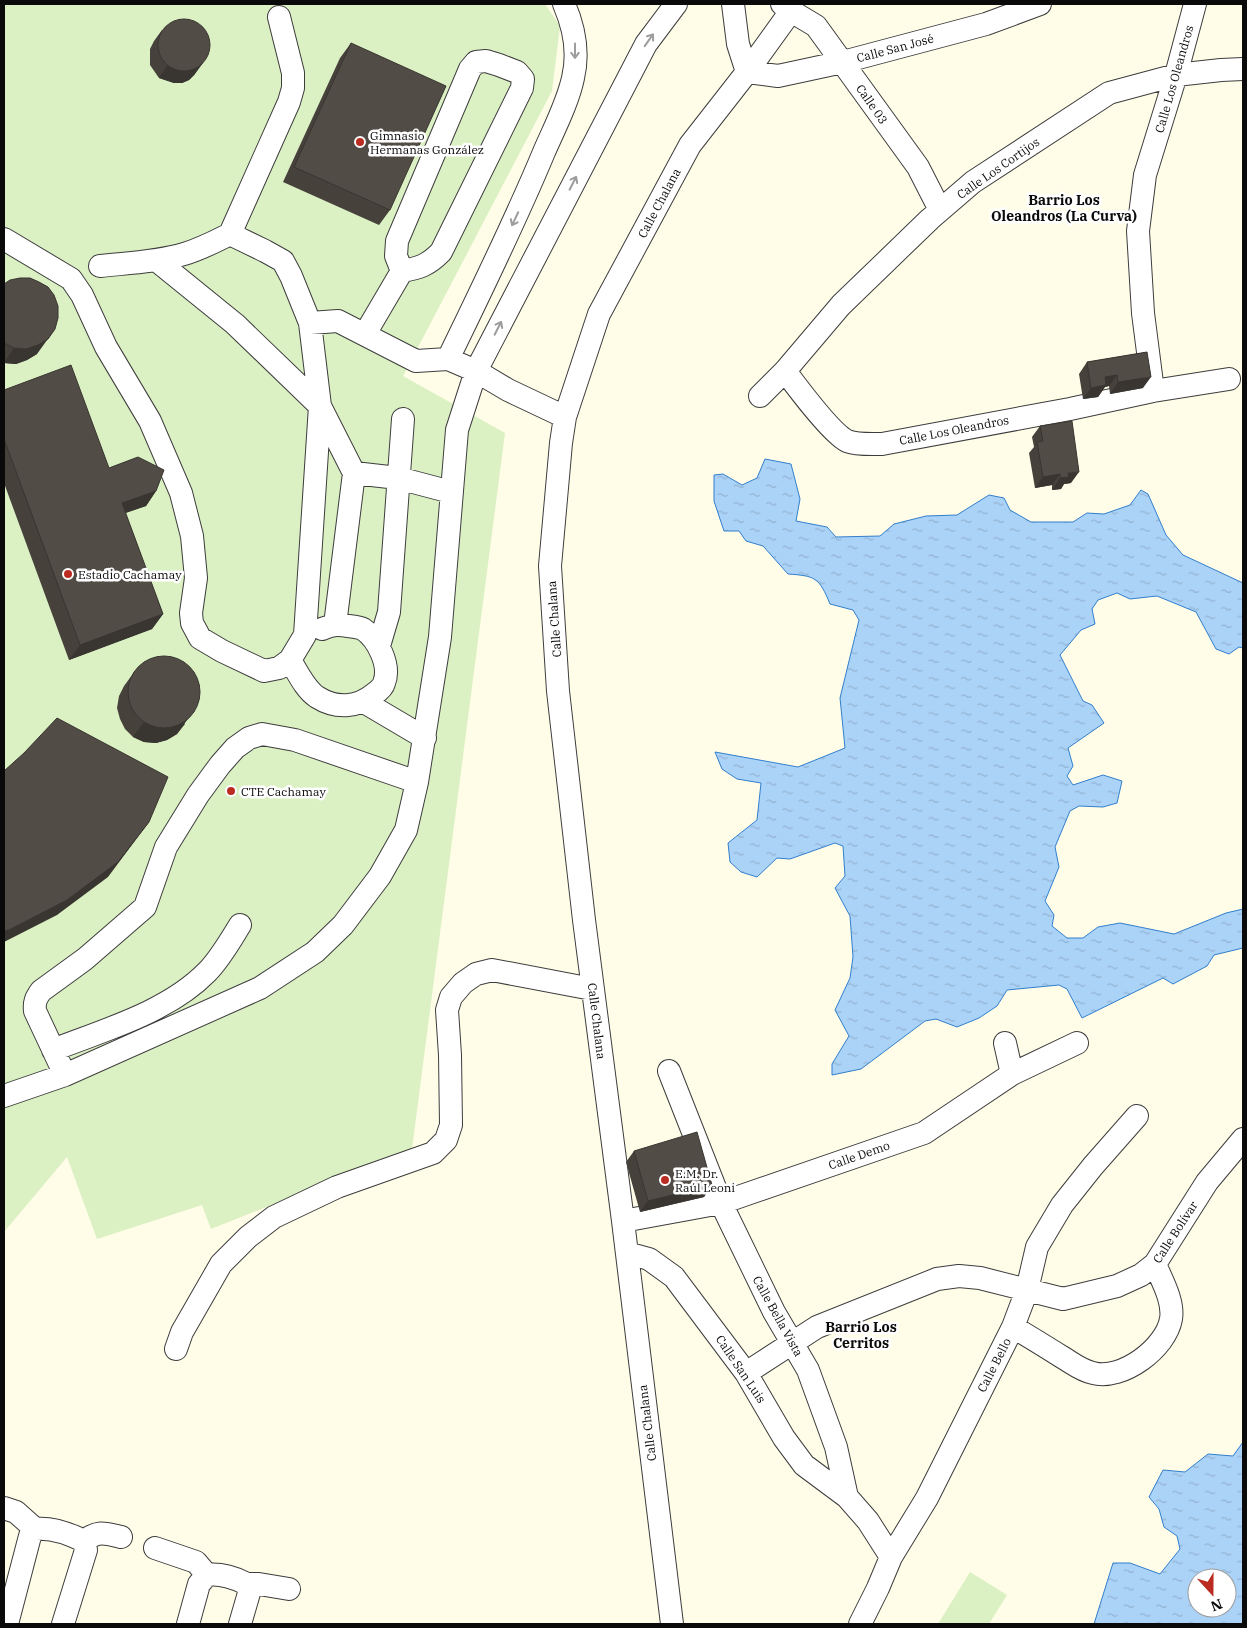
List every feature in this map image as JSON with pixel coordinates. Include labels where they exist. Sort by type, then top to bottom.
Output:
[{"type":"street","points":[[448,359],[530,186],[573,78],[576,47],[569,16],[564,4]]},
{"type":"street","points":[[4,1096],[65,1075],[260,988],[315,952],[343,925],[380,876],[406,830],[418,782],[440,636],[457,430],[476,371],[646,44],[676,4]]},
{"type":"street","points":[[733,4],[738,44],[747,72]]},
{"type":"street","name":"Calle San José","points":[[747,72],[778,76],[843,62],[986,24],[1040,4]]},
{"type":"street","name":"Calle Los Oleandros","points":[[1153,391],[1143,313],[1138,231],[1145,175],[1176,75],[1195,4]]},
{"type":"street","name":"Calle Chalana","points":[[672,1624],[627,1253],[592,989],[558,690],[550,566],[565,417],[599,314],[690,145],[747,72],[787,7]]},
{"type":"street","name":"Calle 03","points":[[787,7],[816,26],[918,167],[940,210]]},
{"type":"street","points":[[100,266],[156,260],[184,254],[210,245],[230,234],[289,102],[293,88],[293,73],[279,17]]},
{"type":"street","points":[[365,334],[402,271],[418,268],[431,262],[441,252],[522,88],[523,79],[517,72],[486,62],[476,62],[470,69],[397,241],[396,256],[402,271]]},
{"type":"street","name":"Calle Los Cortijos","points":[[760,396],[786,371],[842,305],[940,210],[973,182],[1109,93],[1176,75],[1243,69]]},
{"type":"street","points":[[4,239],[71,279],[82,295],[106,346],[150,421],[181,493],[192,536],[196,578],[191,613],[192,623],[200,638],[264,671],[278,668],[290,660],[305,635],[320,406],[310,323],[291,276],[283,261],[230,234]]},
{"type":"street","points":[[156,260],[235,324],[320,406],[354,473],[335,625]]},
{"type":"street","points":[[310,323],[338,321],[416,361],[448,359],[476,371],[508,390],[565,417]]},
{"type":"street","name":"Calle Los Oleandros","points":[[786,371],[802,394],[836,432],[848,441],[865,444],[882,444],[1070,409],[1153,391],[1229,379]]},
{"type":"street","points":[[379,646],[389,612],[403,419]]},
{"type":"street","points":[[354,473],[398,478],[451,492]]},
{"type":"street","points":[[290,660],[304,684],[316,696],[330,704],[346,706],[364,702],[384,684],[386,666],[379,646],[362,628],[335,625],[305,635]]},
{"type":"street","points":[[364,702],[425,738]]},
{"type":"street","points":[[65,1075],[35,1011],[36,997],[41,991],[85,960],[145,908],[166,847],[198,795],[236,748],[249,738],[262,734],[295,740],[418,782]]},
{"type":"street","points":[[54,1050],[166,1004],[181,994],[208,972],[240,925]]},
{"type":"street","points":[[176,1349],[182,1332],[221,1264],[248,1237],[274,1217],[337,1187],[433,1153],[446,1140],[452,1125],[447,1010],[451,997],[463,983],[476,974],[492,970],[592,989]]},
{"type":"street","points":[[1005,1043],[1012,1074]]},
{"type":"street","name":"Calle Demo","points":[[623,1222],[721,1203],[924,1133],[1012,1074],[1077,1043]]},
{"type":"street","name":"Calle Bella Vista","points":[[669,1072],[721,1203],[774,1312],[808,1370],[836,1447],[848,1496],[868,1521],[890,1557]]},
{"type":"street","name":"Calle Bello","points":[[860,1624],[878,1588],[890,1557],[928,1498],[1013,1326],[1027,1290],[1036,1247],[1062,1205],[1137,1116]]},
{"type":"street","name":"Calle Bolívar","points":[[746,1373],[817,1327],[937,1279],[959,1276],[980,1278],[1063,1299],[1117,1286],[1141,1275],[1155,1264],[1208,1182],[1243,1139]]},
{"type":"street","name":"Calle San Luis","points":[[627,1253],[649,1259],[674,1277],[746,1373],[784,1438],[804,1465],[848,1496]]},
{"type":"street","points":[[1013,1326],[1092,1373],[1110,1375],[1128,1368],[1148,1355],[1167,1332],[1172,1318],[1171,1302],[1155,1264]]},
{"type":"street","points":[[4,1508],[16,1512],[35,1529]]},
{"type":"street","points":[[7,1624],[30,1536],[35,1529],[44,1528],[84,1541]]},
{"type":"street","points":[[84,1541],[92,1535],[102,1532],[121,1537]]},
{"type":"street","points":[[63,1624],[86,1550],[84,1541]]},
{"type":"street","points":[[155,1548],[196,1562],[207,1575]]},
{"type":"street","points":[[188,1624],[199,1584],[207,1575],[213,1574],[239,1580],[247,1584],[289,1589]]},
{"type":"street","points":[[240,1624],[249,1593],[247,1584]]},
{"type":"green space","name":"CTE Cachamay","points":[[4,4],[545,4],[560,26],[552,91],[403,376],[505,433],[412,1149],[211,1229],[202,1205],[97,1239],[67,1157],[4,1232]]},
{"type":"green space","points":[[970,1572],[1007,1595],[989,1624],[938,1624]]},
{"type":"water","points":[[765,459],[791,464],[800,499],[796,521],[827,527],[836,537],[880,536],[894,524],[926,516],[957,515],[989,495],[1004,498],[1010,510],[1031,522],[1073,522],[1087,513],[1104,514],[1130,505],[1141,490],[1148,494],[1166,535],[1183,555],[1243,583],[1243,648],[1239,647],[1229,654],[1216,649],[1196,612],[1157,596],[1130,599],[1117,593],[1098,600],[1092,609],[1095,624],[1081,630],[1060,655],[1083,701],[1092,705],[1104,723],[1068,748],[1073,766],[1067,776],[1073,785],[1103,775],[1122,781],[1117,803],[1103,807],[1079,806],[1070,811],[1055,847],[1059,867],[1045,901],[1054,915],[1052,926],[1067,938],[1083,938],[1098,927],[1120,923],[1174,934],[1226,913],[1243,909],[1243,948],[1214,955],[1207,966],[1173,984],[1163,978],[1082,1018],[1067,989],[1059,985],[1007,990],[997,1006],[979,1018],[957,1027],[936,1019],[925,1021],[861,1069],[832,1075],[832,1064],[849,1036],[835,1010],[850,978],[853,957],[850,916],[835,888],[845,876],[843,846],[835,843],[790,859],[777,858],[757,877],[741,872],[730,862],[728,843],[757,820],[761,783],[737,779],[722,769],[715,752],[798,767],[845,748],[840,698],[859,620],[853,610],[830,604],[823,588],[815,580],[810,577],[788,574],[763,546],[746,541],[739,531],[724,531],[714,501],[714,475],[723,474],[742,485],[757,478]]},
{"type":"water","points":[[1243,1442],[1243,1624],[1094,1624],[1113,1563],[1130,1563],[1160,1574],[1180,1549],[1177,1536],[1164,1527],[1159,1509],[1149,1497],[1163,1470],[1185,1472],[1208,1454],[1233,1456]]},
{"type":"building","points":[[179,19],[189,19],[199,23],[206,30],[210,45],[206,60],[199,67],[189,71],[179,71],[169,67],[162,60],[158,50],[158,40],[162,30],[169,23]]},
{"type":"building","name":"Gimnasio Hermanas González","points":[[351,43],[446,86],[390,210],[294,167]]},
{"type":"building","points":[[30,278],[48,287],[54,295],[58,306],[58,318],[55,329],[48,339],[26,349],[14,348],[4,343],[4,284],[10,280]]},
{"type":"building","points":[[1147,352],[1151,377],[1118,382],[1117,375],[1105,377],[1106,385],[1091,388],[1087,362]]},
{"type":"building","points":[[71,365],[109,468],[138,457],[164,470],[156,491],[122,503],[163,614],[80,645],[4,439],[4,390]]},
{"type":"building","points":[[1072,421],[1079,472],[1068,473],[1069,477],[1060,478],[1060,474],[1043,477],[1037,442],[1043,441],[1040,426]]},
{"type":"building","points":[[164,656],[184,662],[194,672],[200,692],[194,712],[184,722],[164,728],[144,722],[134,712],[128,692],[134,672],[144,662]]},
{"type":"building","points":[[57,718],[168,777],[149,822],[118,862],[67,900],[4,931],[4,771]]},
{"type":"building","name":"E.M. Dr. Raúl Leoni","points":[[697,1132],[712,1185],[648,1201],[634,1151]]},
{"type":"place","name":"Gimnasio Hermanas González","points":[[360,142]]},
{"type":"place","name":"Estadio Cachamay","points":[[68,574]]},
{"type":"place","name":"CTE Cachamay","points":[[231,791]]},
{"type":"place","name":"E.M. Dr. Raúl Leoni","points":[[665,1180]]},
{"type":"district","name":"Barrio Los Oleandros (La Curva)","points":[[1064,208]]},
{"type":"district","name":"Barrio Los Cerritos","points":[[861,1335]]}]
